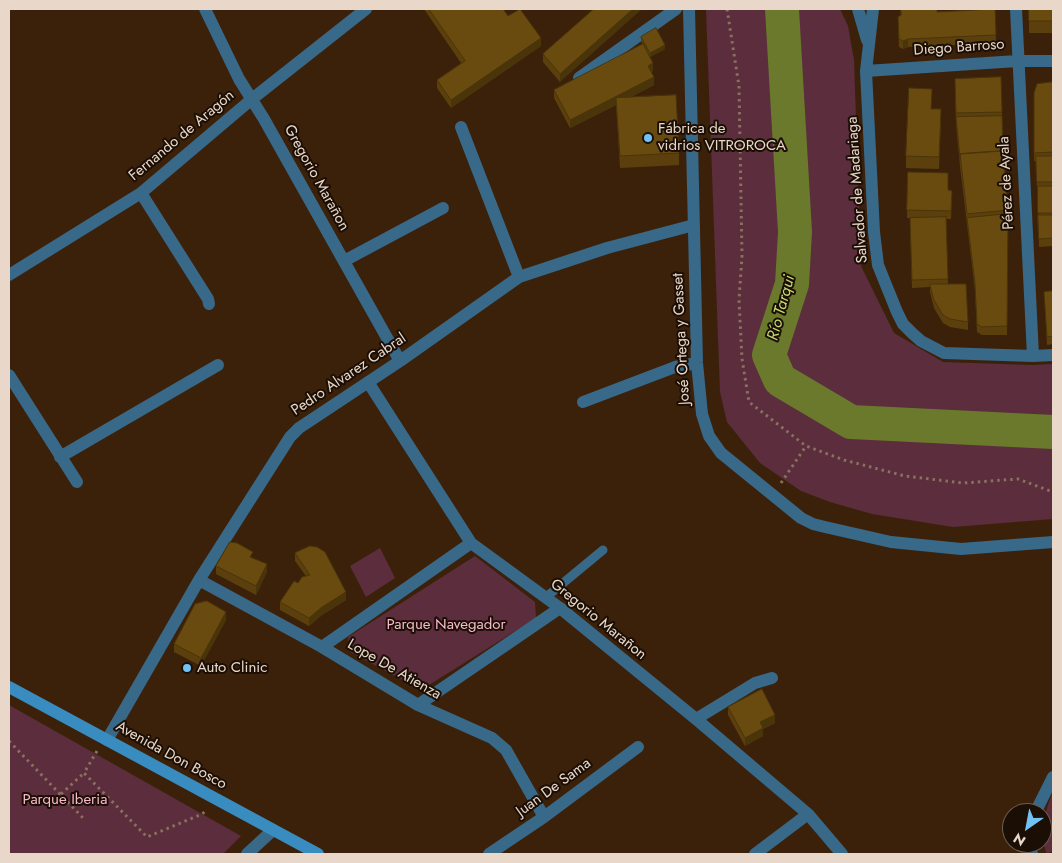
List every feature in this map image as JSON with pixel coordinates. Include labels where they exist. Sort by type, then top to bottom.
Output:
[{"type":"main road","name":"Avenida Don Bosco","points":[[9,687],[318,854]]},
{"type":"street","name":"Gregorio Marañon","points":[[205,9],[239,79],[400,361]]},
{"type":"street","name":"Fernando de Aragón","points":[[9,275],[140,193],[252,99],[366,9]]},
{"type":"street","points":[[579,78],[676,9]]},
{"type":"street","name":"José Ortega y Gasset","points":[[689,9],[697,363],[702,414],[709,436],[721,453],[773,497],[801,518],[813,524],[891,542],[961,549],[1053,542]]},
{"type":"street","points":[[858,9],[869,48]]},
{"type":"street","name":"Salvador de Madariaga","points":[[873,9],[866,71],[874,232],[878,265],[903,324],[921,341],[944,353],[1053,355]]},
{"type":"street","name":"Pérez de Ayala","points":[[1016,9],[1017,61],[1033,356]]},
{"type":"street","name":"Diego Barroso","points":[[866,71],[1053,60]]},
{"type":"street","points":[[461,127],[519,277]]},
{"type":"street","points":[[140,193],[208,299],[209,304]]},
{"type":"street","points":[[344,262],[443,208]]},
{"type":"street","name":"Pedro Alvarez Cabral","points":[[107,740],[198,580],[290,437],[299,428],[400,361],[519,277],[607,248],[694,225]]},
{"type":"street","points":[[583,402],[675,367],[697,363]]},
{"type":"street","points":[[60,457],[218,365]]},
{"type":"street","points":[[9,375],[77,482]]},
{"type":"street","name":"Gregorio Marañon","points":[[368,382],[471,543],[560,608],[696,719],[808,814],[842,854]]},
{"type":"street","points":[[322,647],[471,543]]},
{"type":"street","name":"Lope De Atienza","points":[[198,580],[322,647],[418,705],[492,738],[506,750],[544,817]]},
{"type":"street","points":[[418,705],[560,608]]},
{"type":"street","points":[[696,719],[755,683],[772,678]]},
{"type":"street","name":"Juan De Sama","points":[[489,854],[544,817],[638,746]]},
{"type":"street","points":[[1040,803],[1053,777]]},
{"type":"street","points":[[755,854],[808,814]]},
{"type":"street","points":[[247,854],[272,830]]},
{"type":"lane","points":[[546,598],[603,550]]},
{"type":"path","points":[[727,9],[739,86],[742,256],[739,300],[742,359],[749,402],[806,446],[844,460],[905,476],[963,483],[1018,479],[1053,492]]},
{"type":"path","points":[[773,497],[806,446]]},
{"type":"path","points":[[62,794],[84,774],[107,740]]},
{"type":"path","points":[[9,741],[84,819]]},
{"type":"path","points":[[84,774],[147,837],[202,814],[219,801]]},
{"type":"green space","points":[[706,9],[840,9],[848,26],[854,60],[861,266],[894,333],[943,362],[1053,364],[1053,519],[953,527],[872,514],[830,502],[801,491],[760,463],[727,422],[720,392]]},
{"type":"green space","points":[[380,548],[395,578],[366,597],[350,566]]},
{"type":"green space","name":"Parque Navegador","points":[[475,556],[535,602],[536,618],[421,690],[350,652],[348,637]]},
{"type":"green space","name":"Parque Iberia","points":[[9,705],[241,836],[223,854],[9,854]]},
{"type":"green space","points":[[1053,791],[1052,852],[1052,803],[1049,803]]},
{"type":"building","points":[[429,9],[503,9],[508,16],[520,9],[541,38],[451,100],[437,80],[465,61]]},
{"type":"building","points":[[594,9],[633,9],[560,74],[543,54]]},
{"type":"building","points":[[901,9],[937,9],[937,12],[995,9],[996,35],[908,39],[903,41],[899,39],[898,17],[901,15]]},
{"type":"building","points":[[1029,9],[1053,9],[1053,21],[1029,21]]},
{"type":"building","points":[[656,28],[665,45],[650,53],[641,37]]},
{"type":"building","points":[[643,44],[653,63],[648,66],[654,77],[570,120],[554,90]]},
{"type":"building","points":[[1001,77],[1002,112],[956,113],[955,79]]},
{"type":"building","points":[[1053,82],[1053,152],[1034,153],[1034,93],[1037,84]]},
{"type":"building","points":[[909,88],[932,89],[931,109],[941,109],[939,157],[906,156]]},
{"type":"building","name":"Fábrica de vidrios VITROROCA","points":[[676,95],[679,153],[620,156],[616,98]]},
{"type":"building","points":[[1002,116],[1003,151],[960,154],[960,158],[956,117]]},
{"type":"building","points":[[1003,151],[1008,210],[967,214],[960,154]]},
{"type":"building","points":[[1036,156],[1053,156],[1053,182],[1037,182]]},
{"type":"building","points":[[908,172],[948,173],[948,190],[952,191],[951,211],[907,210]]},
{"type":"building","points":[[1038,186],[1053,186],[1053,213],[1038,213]]},
{"type":"building","points":[[1008,214],[1007,326],[982,327],[977,324],[975,283],[967,218]]},
{"type":"building","points":[[1038,215],[1053,215],[1053,238],[1039,239]]},
{"type":"building","points":[[946,217],[948,279],[912,280],[910,218]]},
{"type":"building","points":[[930,284],[966,284],[968,322],[950,319],[943,315],[934,300]]},
{"type":"building","points":[[1053,291],[1053,336],[1047,337],[1044,292]]},
{"type":"building","points":[[230,542],[237,543],[253,552],[250,557],[267,564],[256,586],[216,566]]},
{"type":"building","points":[[310,546],[317,547],[325,552],[346,592],[322,607],[309,618],[280,602],[294,581],[298,583],[302,577],[310,575],[295,553]]},
{"type":"building","points":[[207,601],[226,612],[201,658],[174,644],[195,604]]},
{"type":"building","points":[[762,689],[775,715],[760,722],[763,728],[745,738],[728,707]]},
{"type":"waterway","name":"Río Tarqui","points":[[782,9],[795,232],[792,284],[769,355],[780,380],[851,422],[1053,432]]},
{"type":"place","name":"Fábrica de vidrios VITROROCA","points":[[648,138]]},
{"type":"place","name":"Auto Clinic","points":[[187,668]]}]
